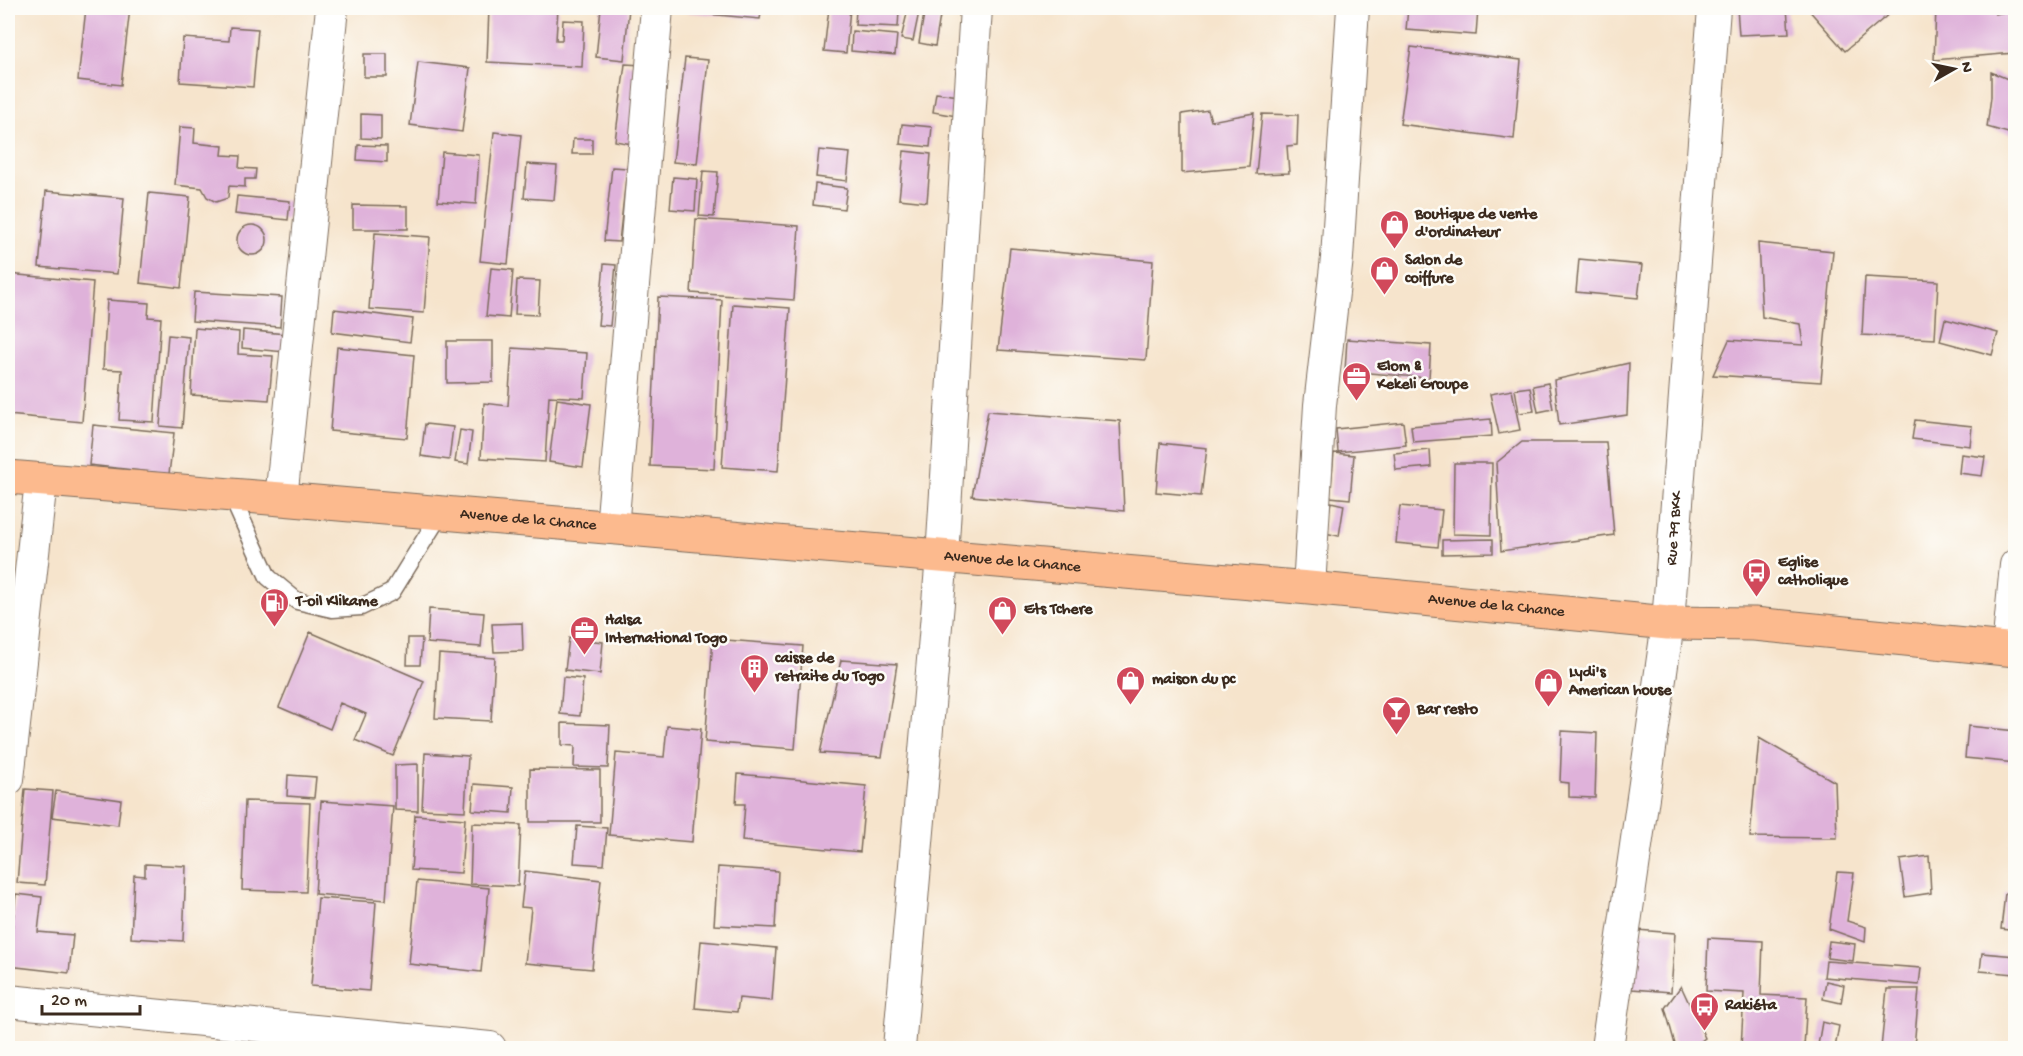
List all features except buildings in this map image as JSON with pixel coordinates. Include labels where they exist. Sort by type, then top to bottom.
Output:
[{"type":"main road","name":"Avenue de la Chance","points":[[8,477],[281,498],[1309,588],[1668,623],[1754,624],[2012,649]]},
{"type":"street","points":[[281,498],[332,8]]},
{"type":"street","points":[[612,528],[657,8]]},
{"type":"street","points":[[898,1048],[942,557],[976,8]]},
{"type":"street","points":[[1309,588],[1320,405],[1337,258],[1353,8]]},
{"type":"street","name":"Rue 79 BKK","points":[[1606,1048],[1668,623],[1714,8]]},
{"type":"street","points":[[8,779],[41,481]]},
{"type":"street","points":[[2012,649],[2016,565]]},
{"type":"street","points":[[8,1001],[490,1048]]},
{"type":"lane","points":[[231,495],[268,577],[297,601],[332,609],[361,607],[392,592],[441,513]]},
{"type":"place","name":"Boutique de vente d'ordinateur","points":[[1394,250]]},
{"type":"place","name":"Salon de coiffure","points":[[1384,296]]},
{"type":"place","name":"Elom & Kekeli Groupe","points":[[1356,402]]},
{"type":"place","name":"Eglise catholique","points":[[1757,598]]},
{"type":"place","name":"T-oil Klikame","points":[[275,628]]},
{"type":"place","name":"Ets Tchere","points":[[1003,636]]},
{"type":"place","name":"Halsa International Togo","points":[[584,656]]},
{"type":"place","name":"caisse de retraite du Togo","points":[[754,694]]},
{"type":"place","name":"maison du pc","points":[[1131,706]]},
{"type":"place","name":"Lydi's American house","points":[[1548,708]]},
{"type":"place","name":"Bar resto","points":[[1396,736]]},
{"type":"place","name":"Rakiéta","points":[[1704,1032]]}]
